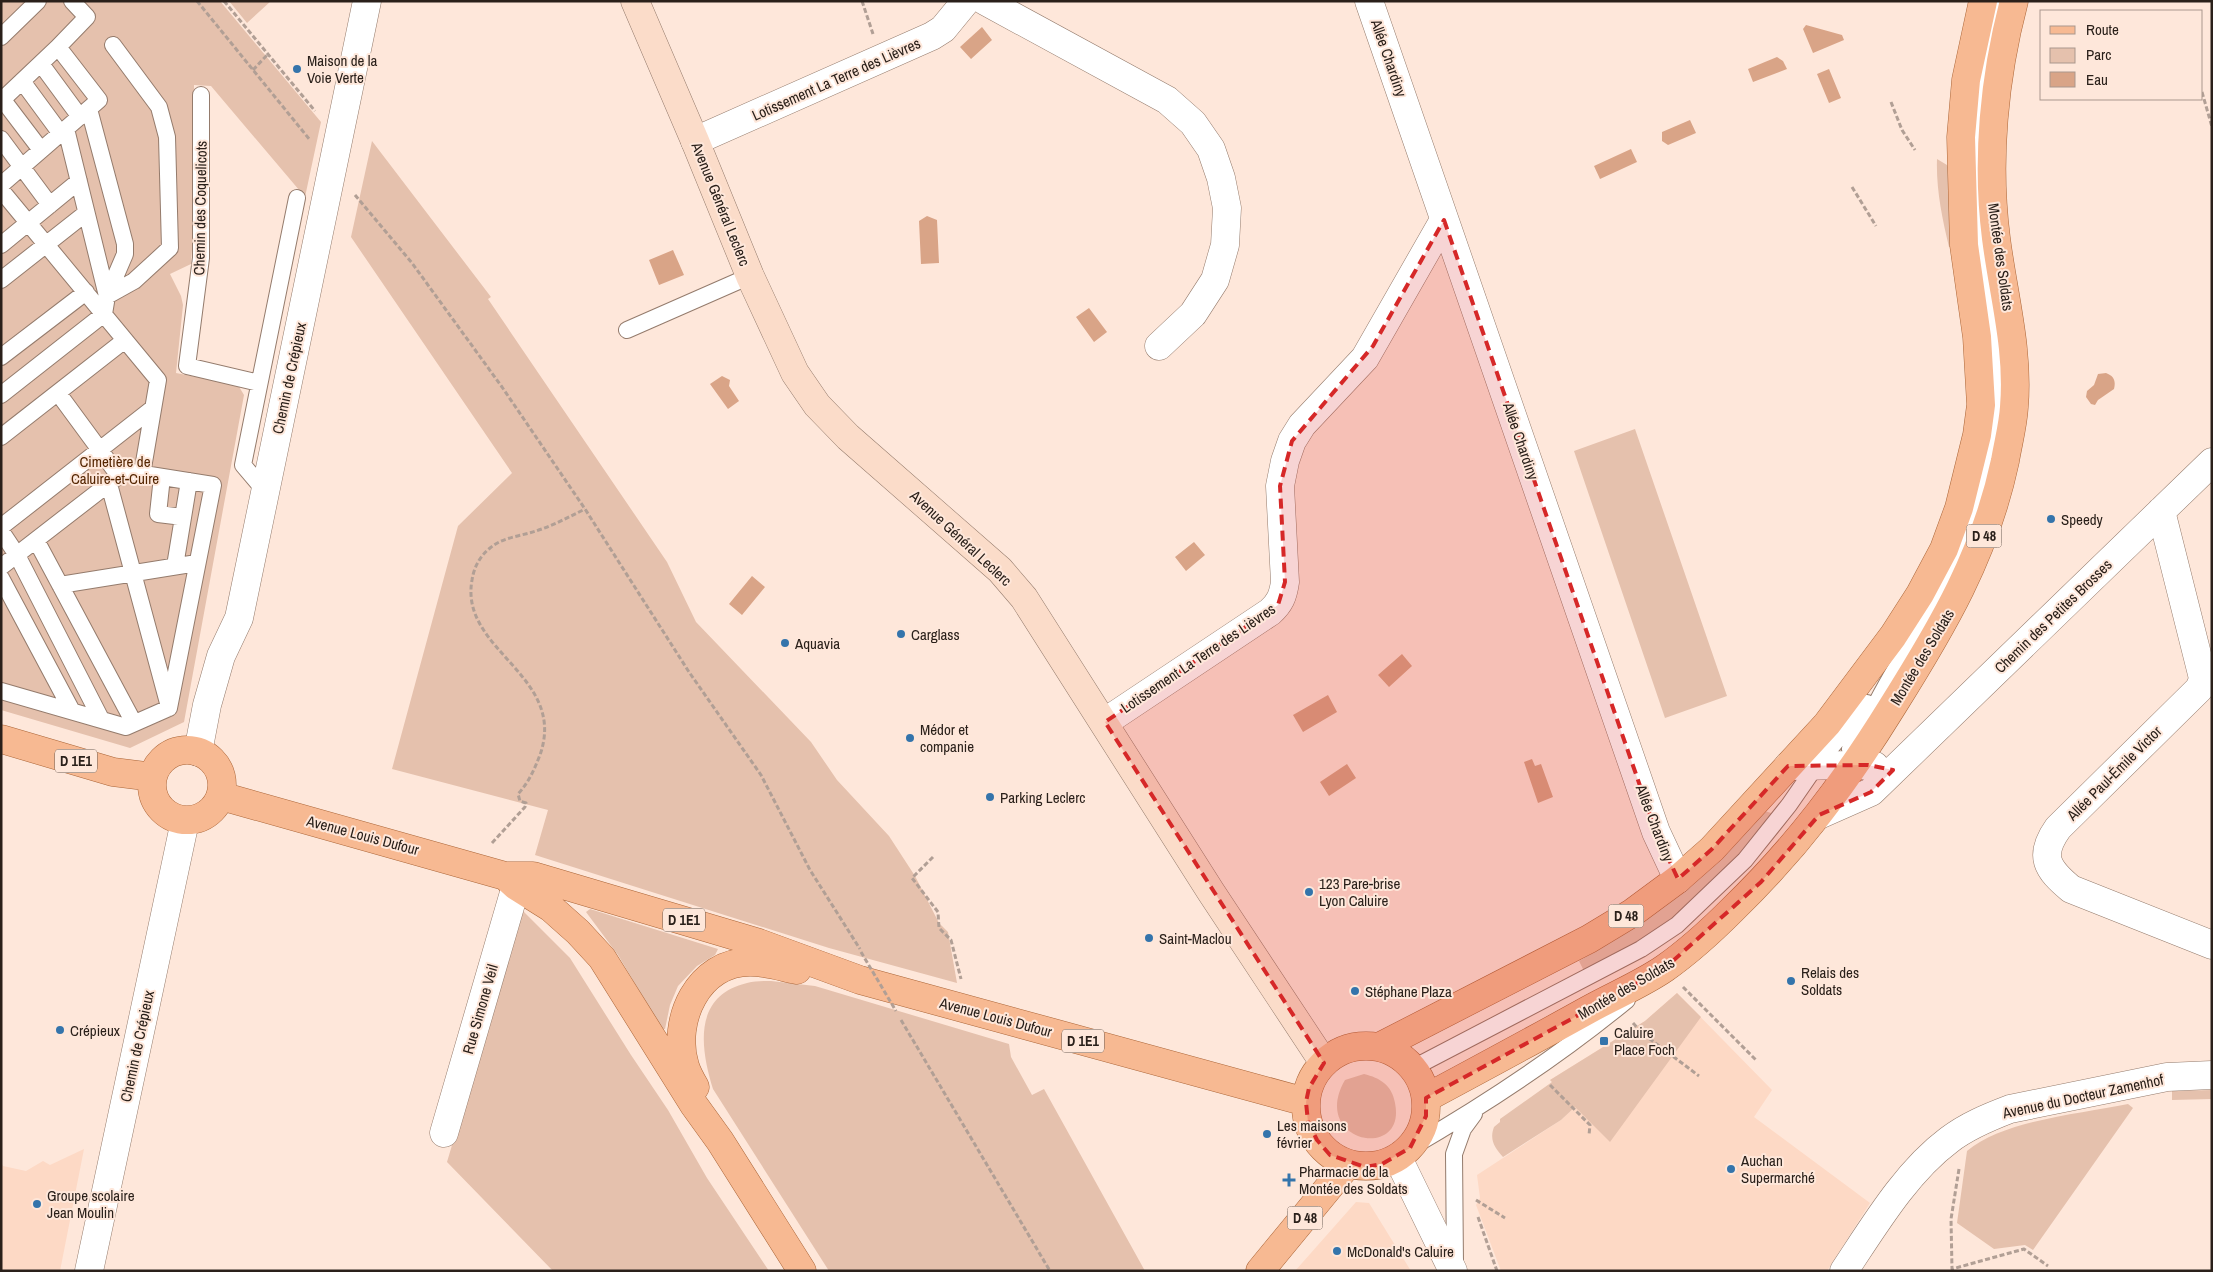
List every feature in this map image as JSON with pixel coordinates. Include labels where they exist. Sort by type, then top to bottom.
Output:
[{"type":"main road","name":"Avenue Général Leclerc","points":[[635,1],[750,276],[795,373],[817,405],[848,437],[1000,570],[1024,598],[1046,629],[1211,892],[1324,1062]]},
{"type":"main road","name":"Montée des Soldats","points":[[1426,1098],[1665,968],[1715,927],[1754,888],[1819,815],[1821,765],[1826,724],[1893,636],[1920,594],[1944,549],[1958,508],[1977,435],[1981,405],[1981,373],[1964,245],[1961,137],[1966,80],[1983,1]]},
{"type":"main road","name":"Montée des Soldats","points":[[1379,1047],[1590,939],[1678,879],[1712,849],[1821,765],[1929,648],[1950,612],[1974,564],[1989,522],[2009,442],[2014,407],[2012,334],[1996,237],[1993,199],[1993,124],[2002,56],[2014,1]]},
{"type":"main road","name":"D 1E1","points":[[1,739],[113,772],[152,777]]},
{"type":"main road","points":[[187,750],[198,752],[216,765],[222,785],[221,796],[207,815],[196,820],[185,821],[166,814],[159,806],[153,792],[152,777],[157,766],[175,752],[187,750]]},
{"type":"main road","name":"Avenue Louis Dufour","points":[[221,796],[479,868],[510,881]]},
{"type":"main road","name":"D 1E1","points":[[510,881],[533,876],[759,943],[860,980]]},
{"type":"main road","points":[[510,881],[551,908],[578,932],[602,958],[694,1105],[720,1141],[802,1271]]},
{"type":"main road","points":[[720,1141],[684,1066],[682,1037],[685,1012],[695,991],[711,976],[728,966],[750,962],[860,980]]},
{"type":"main road","name":"Avenue Louis Dufour","points":[[860,980],[1306,1102]]},
{"type":"main road","points":[[1359,1046],[1379,1047],[1398,1055],[1413,1068],[1422,1082],[1426,1098],[1426,1116],[1420,1133],[1404,1153],[1382,1164],[1365,1167],[1348,1164],[1330,1155],[1316,1140],[1308,1122],[1306,1102],[1309,1088],[1315,1074],[1324,1062],[1340,1052],[1359,1046]]},
{"type":"main road","name":"D 48","points":[[1260,1271],[1348,1164]]},
{"type":"street","name":"Chemin de Crépieux","points":[[198,752],[207,705],[221,656],[238,618],[368,1]]},
{"type":"street","name":"Lotissement La Terre des Lièvres","points":[[695,141],[932,36],[948,24],[966,1]]},
{"type":"street","points":[[985,1],[1167,100],[1193,123],[1212,148],[1227,208],[1226,245],[1215,280],[1193,314],[1159,346]]},
{"type":"street","name":"Allée Chardiny","points":[[1369,1],[1656,832],[1678,879]]},
{"type":"street","name":"Lotissement La Terre des Lièvres","points":[[1105,722],[1278,605],[1284,596],[1285,582],[1280,486],[1285,460],[1292,441],[1302,425],[1365,358],[1444,220]]},
{"type":"street","name":"Chemin des Petites Brosses","points":[[1893,770],[2212,462]]},
{"type":"street","name":"Allée Paul-Émile Victor","points":[[2161,511],[2206,691],[2058,828],[2050,839],[2046,851],[2048,865],[2051,870],[2071,889],[2212,945]]},
{"type":"street","points":[[1821,765],[1893,770]]},
{"type":"street","points":[[1819,815],[1871,792],[1893,770]]},
{"type":"street","name":"Chemin de Crépieux","points":[[90,1271],[185,821]]},
{"type":"street","name":"Rue Simone Veil","points":[[444,1133],[510,881]]},
{"type":"street","name":"Avenue du Docteur Zamenhof","points":[[1844,1271],[1898,1192],[1949,1140],[1987,1117],[2010,1109],[2167,1078],[2212,1075]]},
{"type":"street","points":[[1404,1153],[1454,1271]]},
{"type":"lane","points":[[1,37],[38,1]]},
{"type":"lane","points":[[41,150],[2,100],[87,17],[72,1]]},
{"type":"lane","points":[[1413,1068],[1641,949],[1677,925],[1745,860],[1895,669],[1931,614],[1957,561],[1974,516],[1993,439],[1998,406],[1995,336],[1979,241],[1978,134],[1980,93],[1997,1]]},
{"type":"lane","points":[[107,296],[134,281],[170,248],[167,138],[160,107],[113,45]]},
{"type":"lane","points":[[1,185],[99,100],[58,47]]},
{"type":"lane","points":[[1,395],[104,314],[107,296],[125,254],[125,244],[84,113],[41,64]]},
{"type":"lane","points":[[22,81],[64,131],[79,181],[107,296]]},
{"type":"lane","name":"Chemin des Coquelicots","points":[[201,95],[201,258],[187,366],[259,382]]},
{"type":"lane","points":[[1,139],[50,205]]},
{"type":"lane","points":[[1,245],[79,181]]},
{"type":"lane","points":[[1,190],[158,380],[142,474]]},
{"type":"lane","points":[[265,491],[243,465],[297,198]]},
{"type":"lane","points":[[1,280],[86,213]]},
{"type":"lane","points":[[627,330],[750,276]]},
{"type":"lane","points":[[3,362],[86,292]]},
{"type":"lane","points":[[1,437],[125,340]]},
{"type":"lane","points":[[58,393],[100,450],[114,480],[133,573],[169,708]]},
{"type":"lane","points":[[1,527],[153,408]]},
{"type":"lane","points":[[1,566],[125,471],[213,485],[169,708]]},
{"type":"lane","points":[[162,477],[158,514],[183,518]]},
{"type":"lane","points":[[175,566],[189,481]]},
{"type":"lane","points":[[1,531],[17,555],[101,719]]},
{"type":"lane","points":[[36,540],[134,723]]},
{"type":"lane","points":[[60,585],[198,562]]},
{"type":"lane","points":[[1,578],[72,711]]},
{"type":"lane","points":[[1404,1153],[1478,1108],[1589,1032],[1665,968],[1779,845],[1821,765],[1895,669]]},
{"type":"lane","points":[[1,691],[126,727],[169,708]]},
{"type":"lane","points":[[1454,1271],[1454,1154],[1462,1129],[1478,1108]]},
{"type":"path","points":[[197,1],[332,168],[412,263],[502,387],[585,509],[689,672],[761,775],[810,870],[896,1010],[1049,1269],[1044,1271]]},
{"type":"path","points":[[224,1],[317,113]]},
{"type":"path","points":[[862,1],[880,59]]},
{"type":"path","points":[[252,70],[268,54]]},
{"type":"path","points":[[2203,96],[2212,127]]},
{"type":"path","points":[[1891,102],[1902,130],[1915,150]]},
{"type":"path","points":[[1852,187],[1876,226]]},
{"type":"path","points":[[479,868],[484,851],[525,807],[526,803],[520,801],[518,794],[529,782],[538,760],[544,740],[545,719],[537,696],[491,640],[479,620],[472,602],[471,587],[474,572],[478,560],[490,548],[504,540],[557,524],[585,509]]},
{"type":"path","points":[[933,857],[912,878],[938,912],[939,928],[951,940],[960,978],[968,982]]},
{"type":"path","points":[[1665,968],[1757,1061]]},
{"type":"path","points":[[1670,1054],[1699,1076]]},
{"type":"path","points":[[1555,1090],[1590,1125],[1589,1135]]},
{"type":"path","points":[[1949,1140],[1960,1156],[1951,1219],[1952,1270],[2024,1249],[2048,1266]]},
{"type":"path","points":[[1476,1200],[1505,1218]]},
{"type":"highlighted area","points":[[1444,220],[1656,832],[1678,879],[1712,849],[1788,766],[1868,765],[1893,770],[1871,792],[1819,815],[1761,882],[1665,968],[1426,1098],[1426,1116],[1410,1148],[1382,1164],[1365,1167],[1330,1155],[1317,1140],[1308,1122],[1306,1102],[1309,1088],[1324,1063],[1105,722],[1278,605],[1285,582],[1280,486],[1292,441],[1373,346]]},
{"type":"shaded area","points":[[1677,993],[1772,1090],[1754,1117],[1870,1203],[1827,1271],[1501,1271],[1476,1205],[1480,1198],[1477,1175],[1561,1120],[1575,1107],[1550,1080],[1645,1021]]},
{"type":"shaded area","name":"Groupe scolaire Jean Moulin","points":[[84,1149],[60,1271],[1,1271],[1,1162],[3,1166],[26,1171],[43,1161],[50,1165]]},
{"type":"shaded area","points":[[1356,1202],[1369,1203],[1411,1271],[1295,1271]]},
{"type":"green space","name":"Cimetière de Caluire-et-Cuire","points":[[1,1],[220,1],[321,122],[305,197],[211,86],[194,85],[194,219],[191,264],[170,274],[181,296],[183,305],[176,373],[238,385],[244,395],[184,722],[130,748],[1,710]]},
{"type":"green space","points":[[229,1],[271,1],[247,23]]},
{"type":"green space","points":[[372,141],[491,297],[488,299],[667,562],[696,622],[811,742],[837,780],[889,836],[915,876],[939,923],[948,932],[957,983],[829,948],[535,855],[548,810],[392,769],[458,526],[512,473],[351,237]]},
{"type":"green space","points":[[1937,159],[1947,165],[1951,172],[1956,247],[1949,247],[1944,225]]},
{"type":"green space","points":[[1635,429],[1727,696],[1665,718],[1574,451]]},
{"type":"green space","points":[[1765,811],[1771,813],[1772,817],[1726,868],[1689,905],[1643,939],[1584,971],[1579,961],[1628,932],[1690,887]]},
{"type":"green space","points":[[590,909],[718,949],[715,955],[697,966],[678,986],[670,1005],[665,1029],[662,1029],[618,955],[586,912]]},
{"type":"green space","points":[[522,910],[570,958],[668,1110],[707,1178],[769,1271],[553,1271],[447,1162]]},
{"type":"green space","points":[[771,981],[815,986],[1009,1044],[1011,1057],[1032,1095],[1044,1089],[1145,1271],[829,1271],[713,1089],[705,1057],[705,1025],[709,1011],[717,999],[730,990],[747,983]]},
{"type":"green space","points":[[1677,993],[1701,1017],[1610,1142],[1575,1107],[1561,1120],[1503,1157],[1495,1147],[1492,1136],[1494,1127],[1500,1122],[1500,1119],[1552,1082],[1550,1080],[1645,1021]]},
{"type":"green space","points":[[1364,1074],[1384,1083],[1391,1091],[1395,1103],[1395,1121],[1387,1133],[1375,1138],[1361,1137],[1348,1130],[1339,1118],[1337,1101],[1345,1080]]},
{"type":"green space","points":[[2212,1090],[2212,1099],[2172,1100],[2172,1091]]},
{"type":"green space","points":[[2128,1104],[2133,1108],[2033,1250],[2025,1245],[1994,1249],[1957,1223],[1967,1151],[1983,1140],[2022,1125]]},
{"type":"water","points":[[1806,25],[1842,35],[1844,40],[1813,53],[1803,29]]},
{"type":"water","points":[[982,27],[992,40],[971,59],[960,47]]},
{"type":"water","points":[[1777,57],[1783,61],[1787,69],[1753,82],[1748,69]]},
{"type":"water","points":[[1829,69],[1841,98],[1829,103],[1817,74]]},
{"type":"water","points":[[1690,120],[1696,133],[1668,145],[1662,141],[1662,132]]},
{"type":"water","points":[[1631,149],[1637,162],[1600,179],[1594,166]]},
{"type":"water","points":[[927,216],[937,220],[939,263],[921,264],[919,221]]},
{"type":"water","points":[[673,250],[684,275],[659,285],[649,260]]},
{"type":"water","points":[[1089,308],[1107,332],[1094,342],[1076,317]]},
{"type":"water","points":[[2106,373],[2114,379],[2114,389],[2098,400],[2095,405],[2091,404],[2086,397],[2087,391],[2094,385],[2098,374]]},
{"type":"water","points":[[722,376],[730,380],[729,386],[739,401],[728,409],[710,384]]},
{"type":"water","points":[[1194,542],[1205,555],[1186,571],[1175,557]]},
{"type":"water","points":[[752,576],[765,587],[742,615],[729,604]]},
{"type":"water","points":[[1402,654],[1412,666],[1389,687],[1378,675]]},
{"type":"water","points":[[1328,695],[1337,712],[1303,732],[1293,715]]},
{"type":"water","points":[[1532,759],[1535,766],[1541,764],[1553,797],[1538,803],[1524,762]]},
{"type":"water","points":[[1347,764],[1356,778],[1329,796],[1320,782]]},
{"type":"place","name":"Maison de la Voie Verte","points":[[297,69]]},
{"type":"place","name":"Speedy","points":[[2051,519]]},
{"type":"place","name":"Carglass","points":[[901,634]]},
{"type":"place","name":"Aquavia","points":[[785,643]]},
{"type":"place","name":"Médor et companie","points":[[910,738]]},
{"type":"place","name":"Parking Leclerc","points":[[990,797]]},
{"type":"place","name":"123 Pare-brise Lyon Caluire","points":[[1309,892]]},
{"type":"place","name":"Saint-Maclou","points":[[1149,938]]},
{"type":"place","name":"Relais des Soldats","points":[[1791,981]]},
{"type":"place","name":"Stéphane Plaza","points":[[1355,991]]},
{"type":"place","name":"Crépieux","points":[[60,1030]]},
{"type":"place","name":"Caluire Place Foch","points":[[1604,1041]]},
{"type":"place","name":"Les maisons février","points":[[1267,1134]]},
{"type":"place","name":"Auchan Supermarché","points":[[1731,1169]]},
{"type":"place","name":"Pharmacie de la Montée des Soldats","points":[[1289,1180]]},
{"type":"place","name":"Groupe scolaire Jean Moulin","points":[[37,1204]]},
{"type":"place","name":"McDonald's Caluire","points":[[1337,1251]]}]
